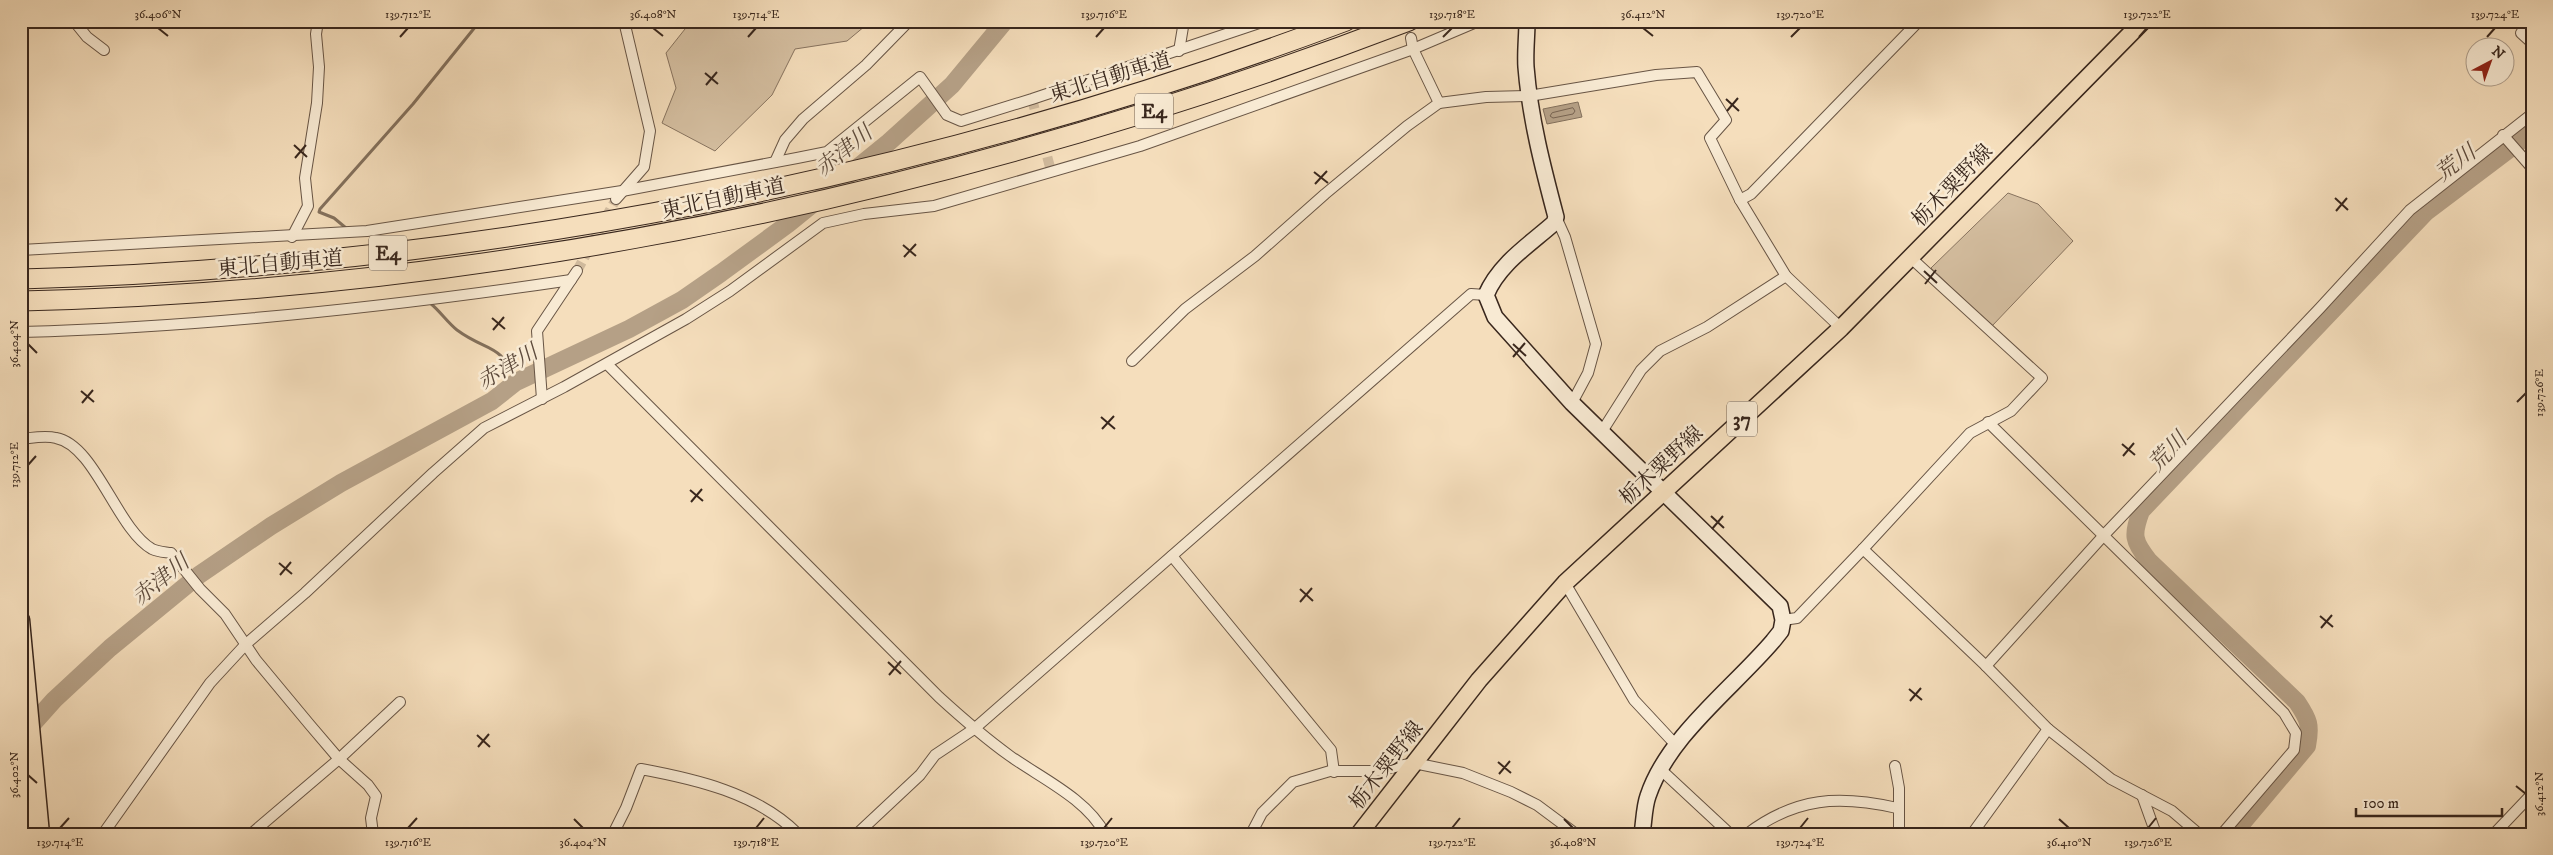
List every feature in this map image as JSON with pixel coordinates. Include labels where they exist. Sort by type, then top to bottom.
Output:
[{"type":"highway","name":"東北自動車道","points":[[21,279],[178,272],[413,250],[616,220],[750,195],[936,150],[1130,96],[1346,21]]},
{"type":"highway","name":"東北自動車道","points":[[21,301],[68,300],[296,285],[412,273],[628,241],[712,225],[893,184],[1039,146],[1140,116],[1335,50],[1410,30]]},
{"type":"highway","points":[[21,308],[68,300]]},
{"type":"main road","name":"栃木粟野線","points":[[1359,834],[1512,640],[1565,582],[1841,328],[2143,21]]},
{"type":"main road","points":[[21,620],[26,688],[25,824]]},
{"type":"main road","points":[[26,769],[41,834]]},
{"type":"street","points":[[74,21],[87,37],[104,50]]},
{"type":"street","points":[[292,237],[308,206],[305,178],[317,103],[319,67],[316,34],[318,21]]},
{"type":"street","points":[[619,195],[644,167],[650,131],[624,21]]},
{"type":"street","points":[[775,162],[784,140],[804,119],[866,66],[909,21]]},
{"type":"street","points":[[1179,51],[1184,21]]},
{"type":"street","points":[[21,250],[292,237],[367,231],[619,195],[827,152],[920,77],[947,115],[960,121],[1179,51],[1265,21]]},
{"type":"street","points":[[103,834],[210,682],[246,644],[305,593],[440,466],[484,428],[607,364],[686,319],[730,291],[823,223],[864,214],[934,206],[1131,148],[1413,49],[1479,21]]},
{"type":"street","points":[[1527,21],[1526,66],[1529,96],[1540,155],[1556,217],[1565,237],[1596,344],[1588,373],[1572,403]]},
{"type":"street","points":[[1740,200],[1751,194],[1918,21]]},
{"type":"street","points":[[2531,21],[2521,33],[2532,43]]},
{"type":"street","points":[[1410,30],[1413,49],[1439,103]]},
{"type":"street","points":[[1132,361],[1185,309],[1254,256],[1407,126],[1439,103],[1486,97],[1529,96],[1656,75],[1697,72],[1726,120],[1710,138],[1740,200],[1786,276],[1841,328]]},
{"type":"street","points":[[1986,666],[2105,534],[2320,308],[2410,210],[2505,138],[2532,114]]},
{"type":"street","points":[[2505,138],[2532,168]]},
{"type":"street","points":[[1556,217],[1554,223],[1508,262],[1492,282],[1486,295],[1495,317],[1601,433],[1764,589],[1780,606],[1783,620],[1781,631],[1773,641],[1675,744],[1659,768],[1647,797],[1642,834]]},
{"type":"street","points":[[1783,620],[1797,618],[1864,549],[1970,433],[2011,411],[2042,378],[1911,258]]},
{"type":"street","points":[[21,332],[104,330],[360,308],[574,276],[538,331],[536,340],[542,399]]},
{"type":"street","points":[[1601,433],[1641,370],[1660,351],[1707,328],[1786,276]]},
{"type":"street","points":[[857,834],[920,775],[935,755],[974,729],[1470,294],[1486,295]]},
{"type":"street","points":[[607,364],[974,729],[1073,799],[1099,822],[1105,834]]},
{"type":"street","points":[[1988,422],[2105,534],[2284,713],[2296,733],[2294,750],[2222,834]]},
{"type":"street","points":[[21,439],[55,437],[69,443],[97,476],[142,542],[154,551],[171,553],[200,589],[225,614],[256,660],[339,759],[368,785],[376,796],[372,818],[373,834]]},
{"type":"street","points":[[1864,549],[1986,666],[2048,729],[2111,779],[2172,811],[2199,834]]},
{"type":"street","points":[[1172,556],[1331,750],[1334,772]]},
{"type":"street","points":[[1565,582],[1634,700],[1675,744]]},
{"type":"street","points":[[251,834],[339,759],[400,702]]},
{"type":"street","points":[[1972,834],[2048,729]]},
{"type":"street","points":[[1251,834],[1262,813],[1293,782],[1310,775],[1334,772],[1375,771],[1414,763],[1434,765],[1463,773],[1511,792],[1537,805],[1576,834]]},
{"type":"street","points":[[1895,766],[1899,788],[1897,808],[1899,834]]},
{"type":"street","points":[[1659,768],[1730,834]]},
{"type":"street","points":[[613,834],[626,808],[641,769],[692,778],[726,790],[751,802],[789,825],[798,834]]},
{"type":"street","points":[[2494,834],[2532,794]]},
{"type":"street","points":[[2142,795],[2156,834]]},
{"type":"street","points":[[1747,834],[1770,817],[1810,804],[1857,801],[1897,808]]},
{"type":"shaded area","points":[[687,21],[871,21],[847,41],[795,49],[772,95],[715,151],[662,123],[676,88],[666,53],[685,29]]},
{"type":"shaded area","points":[[2008,193],[2038,204],[2073,241],[1992,326],[1931,268]]},
{"type":"water","points":[[1578,102],[1582,117],[1547,124],[1543,109]]},
{"type":"waterway","points":[[346,228],[334,218],[319,212],[320,209],[413,104],[480,21]]},
{"type":"waterway","name":"赤津川","points":[[21,737],[54,700],[110,648],[199,575],[271,526],[341,483],[492,401],[516,382],[629,329],[682,300],[721,273],[788,224],[889,142],[952,85],[1005,21]]},
{"type":"waterway","name":"荒川","points":[[2233,834],[2307,746],[2308,723],[2297,702],[2149,561],[2137,543],[2135,532],[2141,511],[2426,212],[2532,132]]},
{"type":"waterway","points":[[430,303],[457,330],[498,354],[510,369],[516,382]]},
{"type":"tunnel","points":[[1032,99],[1051,171]]},
{"type":"tunnel","points":[[577,271],[616,199]]}]
